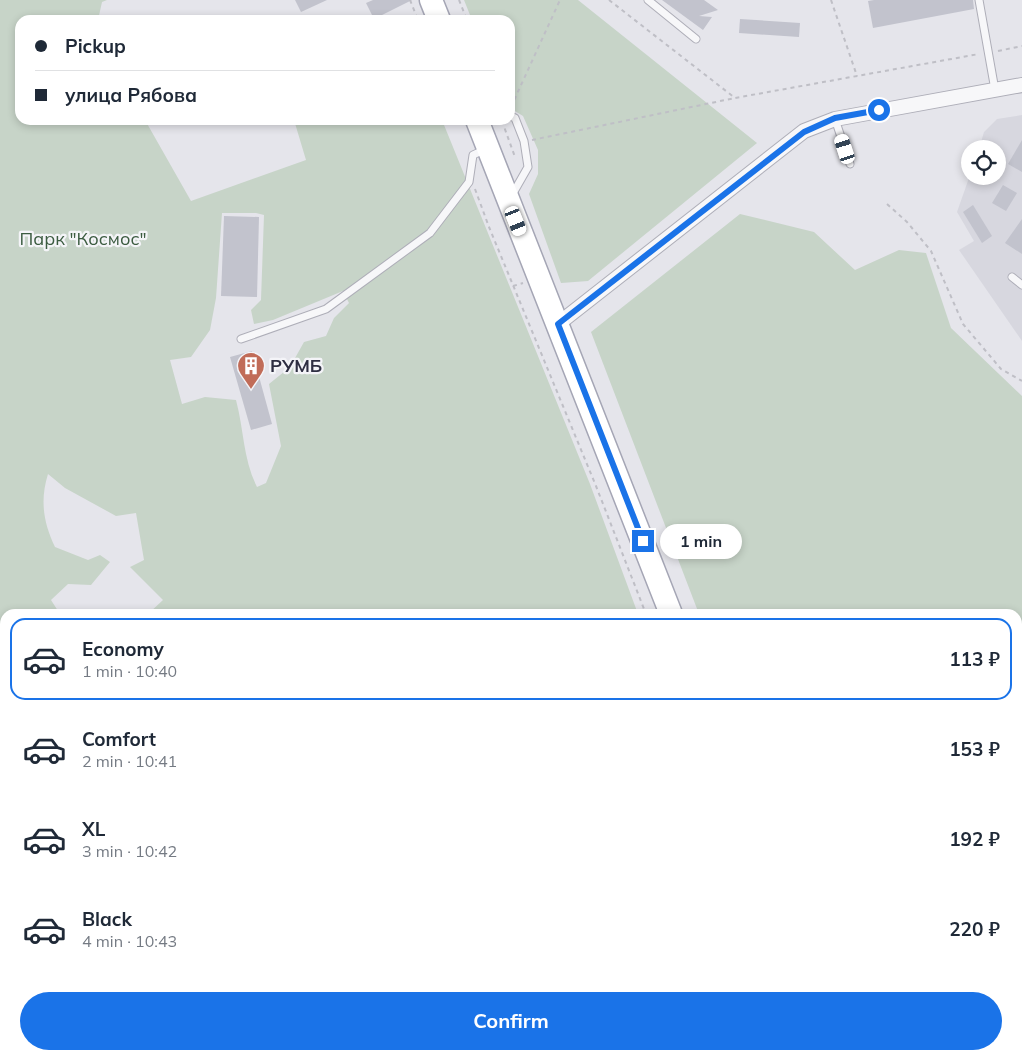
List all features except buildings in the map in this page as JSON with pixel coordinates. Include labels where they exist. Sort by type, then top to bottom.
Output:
[{"type":"main road","points":[[431,0],[437,15]]},
{"type":"main road","points":[[482,125],[499,146],[509,202],[669,609]]},
{"type":"street","points":[[558,324],[804,132],[835,118],[1022,85]]},
{"type":"lane","points":[[648,0],[696,38]]},
{"type":"lane","points":[[978,0],[995,90]]},
{"type":"lane","points":[[509,202],[528,167],[524,141],[515,118]]},
{"type":"lane","points":[[835,118],[850,164]]},
{"type":"lane","points":[[241,339],[326,309],[430,233],[469,182],[473,155],[499,146]]},
{"type":"lane","points":[[1012,277],[1022,284]]},
{"type":"path","points":[[410,0],[416,15]]},
{"type":"path","points":[[459,0],[465,15]]},
{"type":"path","points":[[515,98],[560,0]]},
{"type":"path","points":[[609,0],[735,98]]},
{"type":"path","points":[[831,0],[857,76]]},
{"type":"path","points":[[499,146],[735,98],[1022,46]]},
{"type":"path","points":[[499,146],[501,125]]},
{"type":"path","points":[[499,146],[515,157]]},
{"type":"path","points":[[474,182],[477,198],[596,486],[644,609]]},
{"type":"path","points":[[887,204],[907,222],[931,251],[963,324],[1001,369],[1022,381]]},
{"type":"shaded area","points":[[1022,115],[1022,341],[959,250],[974,241],[957,212],[966,185],[1006,185],[1006,140],[982,140],[984,132],[997,119]]},
{"type":"green space","name":"Парк \"Космос\"","points":[[0,0],[107,0],[102,2],[99,15],[15,15],[15,125],[148,125],[191,201],[306,160],[296,125],[444,125],[590,484],[636,609],[153,609],[163,600],[130,567],[144,560],[136,513],[116,516],[65,488],[48,474],[44,493],[44,511],[45,520],[55,547],[88,560],[100,555],[110,562],[91,585],[68,584],[51,600],[57,609],[0,609]],"holes":[[[222,213],[256,213],[264,215],[261,300],[251,310],[254,324],[273,320],[343,291],[349,303],[334,318],[326,336],[304,342],[290,367],[269,384],[281,446],[266,483],[257,487],[246,455],[236,400],[205,397],[182,404],[170,360],[191,357],[210,330],[216,298]]]},
{"type":"green space","points":[[464,0],[578,0],[757,143],[588,281],[561,283],[529,194],[538,174],[538,150],[523,116],[515,111],[515,15],[470,15]]},
{"type":"green space","points":[[740,214],[814,232],[855,270],[899,250],[926,253],[951,328],[1022,396],[1022,609],[697,609],[591,332]]},
{"type":"place","name":"РУМБ","points":[[251,390]]},
{"type":"route","points":[[643,541],[558,324],[804,132],[835,118],[879,110]]}]
